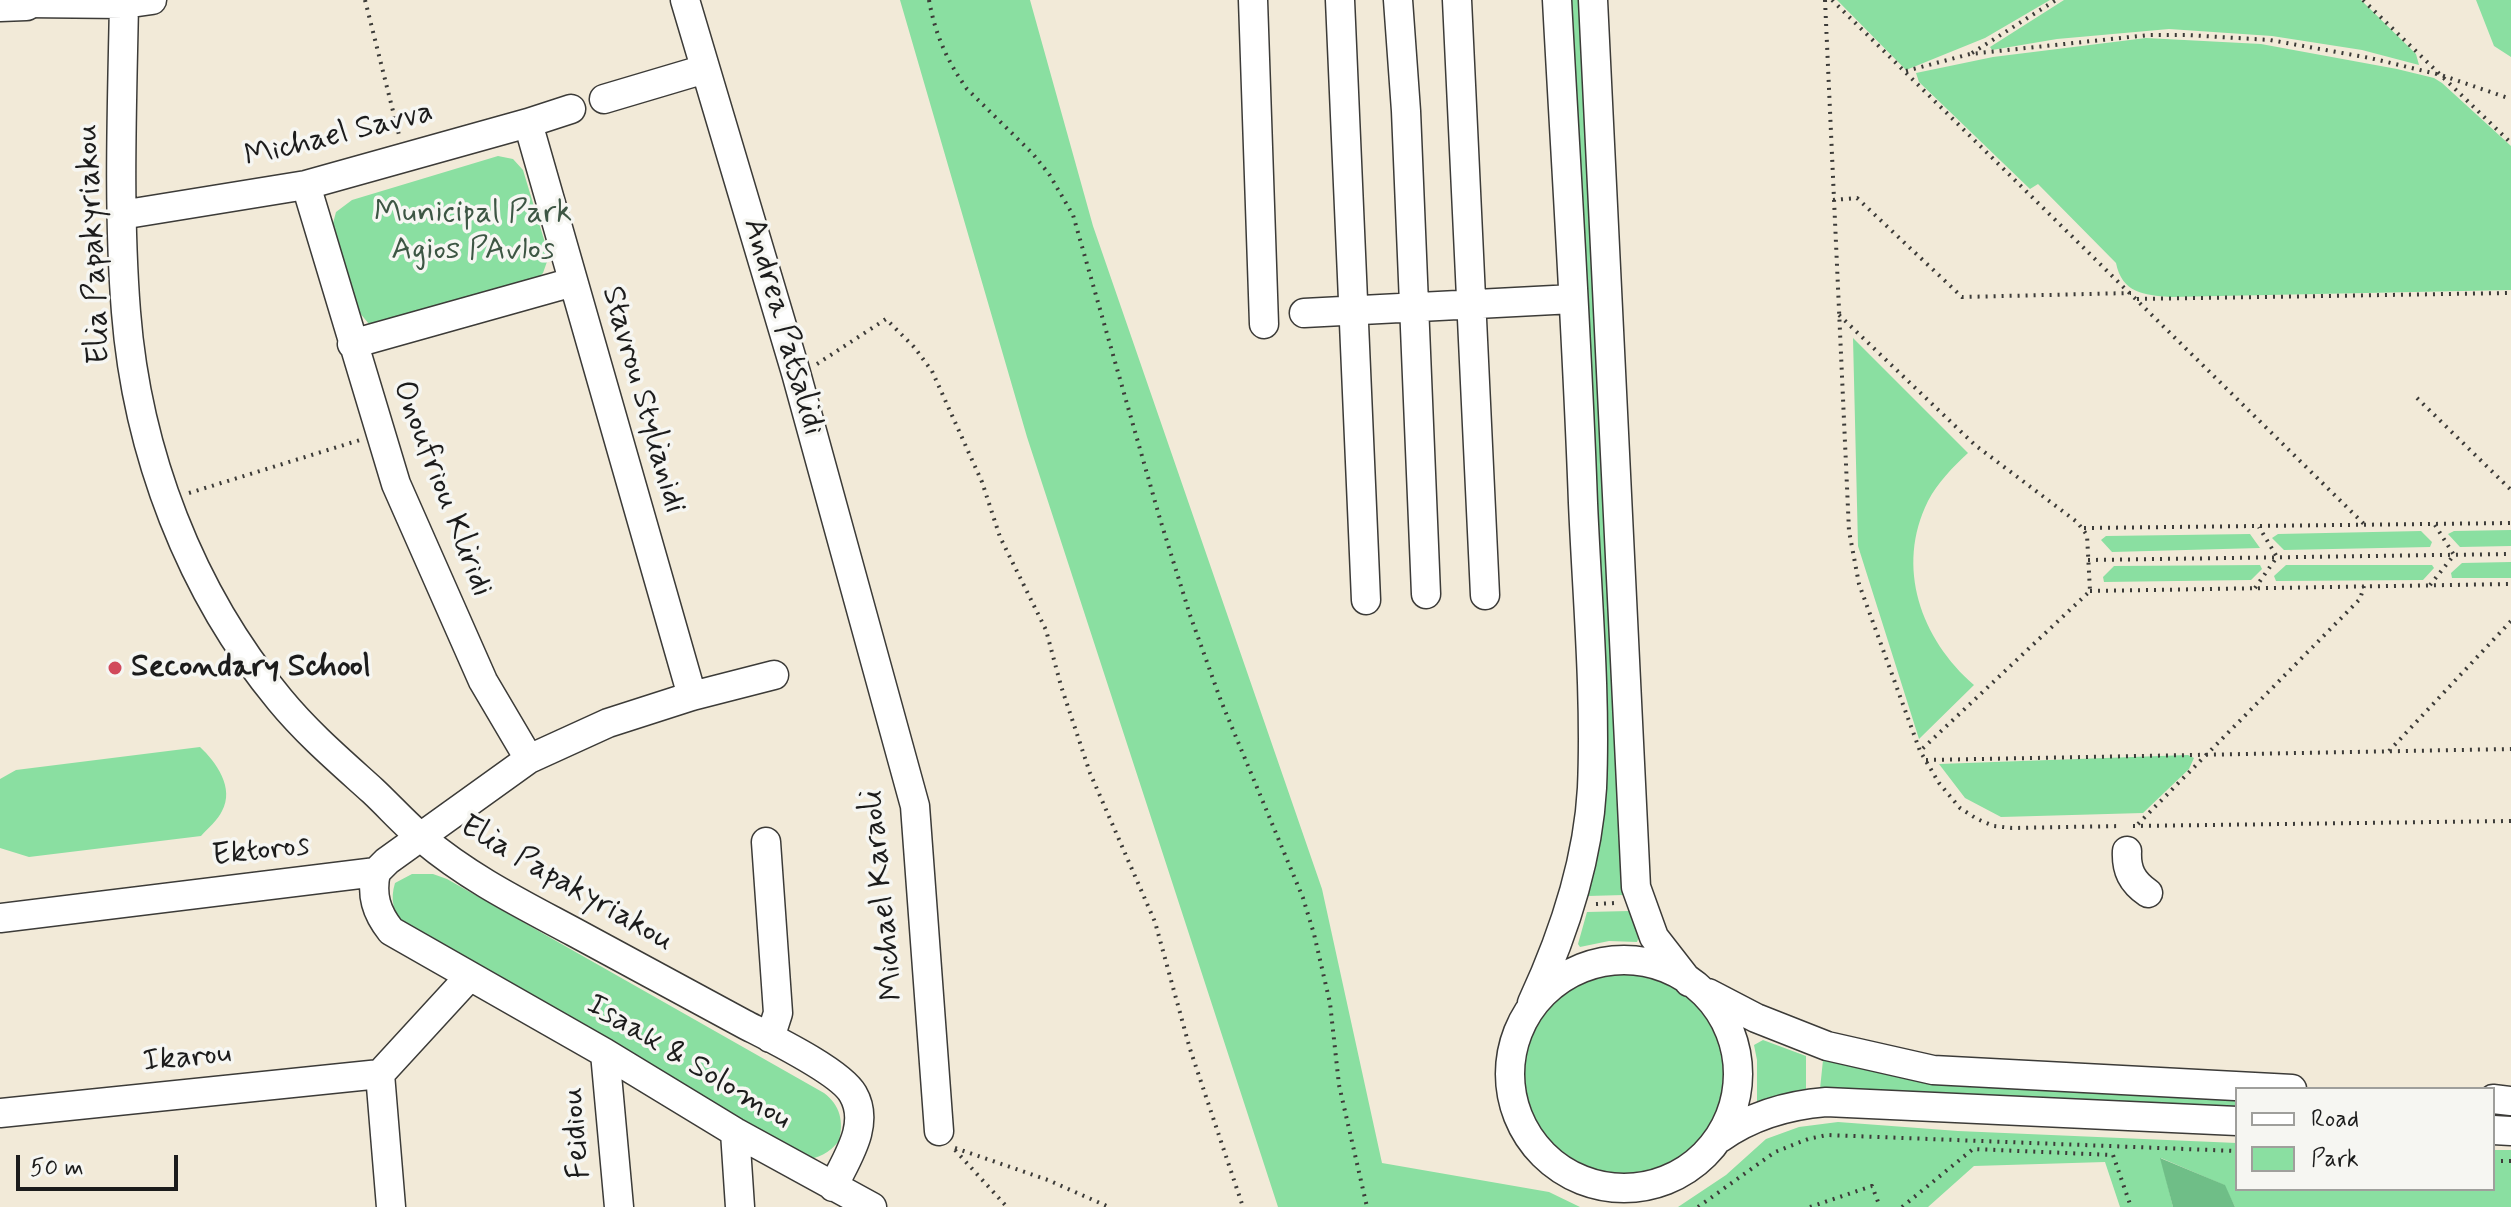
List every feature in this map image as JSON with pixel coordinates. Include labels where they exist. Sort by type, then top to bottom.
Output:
[{"type":"street","points":[[17,3],[124,4],[152,0]]},
{"type":"street","name":"Andrea Patsalidi","points":[[685,0],[876,655]]},
{"type":"street","points":[[1253,0],[1264,324]]},
{"type":"street","points":[[1340,0],[1366,600]]},
{"type":"street","points":[[1398,0],[1406,111],[1426,594]]},
{"type":"street","points":[[1457,0],[1485,595]]},
{"type":"street","points":[[1557,0],[1592,718],[1592,789],[1575,888],[1551,963],[1513,1046],[1510,1085],[1519,1120],[1540,1151],[1555,1164],[1587,1181],[1627,1189],[1673,1177],[1695,1164],[1720,1138],[1736,1128],[1800,1104],[1826,1102],[2235,1121]]},
{"type":"street","points":[[1593,0],[1636,887],[1654,937],[1690,982],[1718,1010],[1728,1026],[1739,1059],[1740,1077],[1735,1106],[1720,1138]]},
{"type":"street","name":"Elia Papakyriakou","points":[[124,4],[121,215],[126,313],[136,381],[144,428],[168,500],[206,593],[224,624],[303,725],[421,838],[451,861],[505,895],[770,1038],[837,1078],[853,1093],[860,1117],[859,1130],[833,1187]]},
{"type":"street","points":[[604,99],[705,69]]},
{"type":"street","name":"Michael Savva","points":[[121,215],[306,185],[571,109]]},
{"type":"street","name":"Stavrou Stylianidi","points":[[528,123],[692,696]]},
{"type":"street","name":"Onoufriou Kliridi","points":[[306,185],[396,484],[483,681],[529,759]]},
{"type":"street","points":[[352,344],[573,282]]},
{"type":"street","points":[[1304,313],[1573,299]]},
{"type":"street","name":"Michael Karaoli","points":[[876,655],[915,806],[939,1131]]},
{"type":"street","points":[[391,1207],[380,1074],[470,976],[391,931],[375,903],[373,886],[376,872],[529,759],[608,723],[692,696],[774,675]]},
{"type":"street","points":[[2131,838],[2128,870],[2148,893]]},
{"type":"street","points":[[766,842],[778,1013],[770,1038]]},
{"type":"street","name":"Ektoros","points":[[0,918],[376,872]]},
{"type":"street","points":[[1532,1003],[1542,988],[1578,968],[1612,959],[1637,960],[1654,964],[1756,1018],[1827,1046],[1933,1070],[2254,1087]]},
{"type":"street","name":"Isaak & Solomou","points":[[470,976],[735,1132],[872,1207]]},
{"type":"street","name":"Feidiou","points":[[605,1053],[619,1207]]},
{"type":"street","name":"Ikarou","points":[[0,1113],[380,1074]]},
{"type":"street","points":[[735,1132],[740,1207]]},
{"type":"street","points":[[1654,1207],[1673,1177]]},
{"type":"street","points":[[1587,1181],[1608,1207]]},
{"type":"path","points":[[365,0],[405,157]]},
{"type":"path","points":[[929,0],[938,38],[956,74],[967,89],[1033,154],[1049,174],[1073,215],[1190,615],[1221,701],[1303,898],[1314,934],[1330,1003],[1339,1085],[1367,1207]]},
{"type":"path","points":[[1825,0],[1849,531],[1859,584],[1920,751],[1948,796],[1960,808],[1994,826],[2131,838],[2511,821]]},
{"type":"path","points":[[1832,0],[2365,525]]},
{"type":"path","points":[[1970,54],[2056,0]]},
{"type":"path","points":[[2363,0],[2511,143]]},
{"type":"path","points":[[1906,71],[1970,54],[2149,35],[2187,35],[2270,40],[2370,58],[2441,75],[2511,99]]},
{"type":"path","points":[[1833,200],[1857,198],[1962,297],[2131,293]]},
{"type":"path","points":[[2137,299],[2511,293]]},
{"type":"path","points":[[1838,315],[1975,445],[2084,528],[2090,591]]},
{"type":"path","points":[[796,373],[809,369],[886,319],[914,347],[932,371],[982,482],[1000,537],[1046,630],[1090,773],[1155,922],[1190,1049],[1243,1207]]},
{"type":"path","points":[[2417,398],[2511,490]]},
{"type":"path","points":[[168,500],[379,434]]},
{"type":"path","points":[[2084,528],[2511,523]]},
{"type":"path","points":[[2435,524],[2454,555]]},
{"type":"path","points":[[2259,527],[2277,557]]},
{"type":"path","points":[[2088,560],[2511,554]]},
{"type":"path","points":[[2430,585],[2454,555]]},
{"type":"path","points":[[2255,588],[2277,557]]},
{"type":"path","points":[[1920,751],[2090,591],[2511,584]]},
{"type":"path","points":[[2131,838],[2360,599],[2364,586]]},
{"type":"path","points":[[2389,751],[2511,621]]},
{"type":"path","points":[[1926,760],[2511,749]]},
{"type":"path","points":[[1586,905],[1626,902]]},
{"type":"path","points":[[1698,1207],[1775,1152],[1827,1135],[2235,1151]]},
{"type":"path","points":[[1007,1207],[952,1147],[1048,1180],[1109,1207]]},
{"type":"path","points":[[1902,1207],[1973,1149],[2113,1155],[2131,1207]]},
{"type":"path","points":[[1810,1207],[1872,1186],[1880,1207]]},
{"type":"green space","points":[[900,0],[1030,0],[1093,226],[1322,889],[1382,1163],[1549,1192],[1580,1207],[1278,1207],[1027,437]]},
{"type":"green space","points":[[1568,0],[1582,0],[1624,895],[1588,896],[1601,830]]},
{"type":"green space","points":[[1837,0],[2050,0],[1985,38],[1906,70]]},
{"type":"green space","points":[[2064,0],[2361,0],[2416,54],[2419,65],[2362,50],[2272,36],[2169,29],[2057,39],[1992,50],[1990,47]]},
{"type":"green space","points":[[2476,0],[2511,0],[2511,57],[2494,46]]},
{"type":"green space","points":[[2146,38],[2261,44],[2397,69],[2442,83],[2511,146],[2511,290],[2170,297],[2143,293],[2123,281],[2116,263],[2038,184],[2030,189],[1919,82],[1916,73],[1993,57]]},
{"type":"green space","name":"Municipal Park Agios PAvlos","points":[[498,156],[513,159],[523,170],[549,256],[543,273],[531,285],[385,326],[369,324],[359,312],[332,227],[336,212],[352,200]]},
{"type":"green space","points":[[1853,338],[1968,453],[1941,481],[1928,501],[1918,526],[1914,576],[1927,624],[1955,667],[1974,685],[1919,739],[1858,546]]},
{"type":"green space","points":[[2511,530],[2511,546],[2460,547],[2448,534],[2454,531]]},
{"type":"green space","points":[[2421,531],[2432,542],[2430,547],[2284,550],[2272,538],[2278,534]]},
{"type":"green space","points":[[2250,534],[2260,548],[2112,552],[2101,540],[2106,536]]},
{"type":"green space","points":[[2511,562],[2511,578],[2452,578],[2451,573],[2462,563]]},
{"type":"green space","points":[[2260,565],[2262,569],[2251,580],[2104,582],[2103,577],[2114,566]]},
{"type":"green space","points":[[2286,565],[2432,565],[2434,568],[2423,580],[2276,581],[2274,576]]},
{"type":"green space","points":[[200,747],[222,776],[226,793],[220,814],[201,836],[29,857],[0,848],[0,779],[16,770]]},
{"type":"green space","points":[[2188,755],[2194,758],[2189,769],[2143,813],[2001,817],[1965,798],[1939,764]]},
{"type":"green space","points":[[412,874],[433,874],[447,879],[824,1093],[839,1114],[839,1141],[822,1155],[800,1159],[404,925],[397,916],[393,895],[395,883]]},
{"type":"green space","points":[[1629,911],[1639,937],[1637,942],[1609,941],[1580,947],[1578,944],[1587,912]]},
{"type":"green space","points":[[1624,975],[1662,983],[1694,1004],[1715,1036],[1723,1074],[1715,1112],[1694,1144],[1662,1165],[1624,1173],[1586,1165],[1554,1144],[1533,1112],[1525,1074],[1533,1036],[1554,1004],[1586,983]]},
{"type":"green space","points":[[1763,1040],[1806,1056],[1806,1089],[1757,1102],[1754,1045]]},
{"type":"green space","points":[[1823,1060],[1923,1081],[2235,1097],[2235,1108],[1820,1089]]},
{"type":"green space","points":[[1838,1122],[1958,1131],[2235,1143],[2235,1191],[2495,1191],[2495,1150],[2511,1150],[2511,1207],[2235,1207],[2224,1185],[2161,1158],[2173,1207],[2120,1207],[2105,1162],[1974,1166],[1928,1207],[1678,1207],[1726,1175],[1766,1139],[1799,1127]]},
{"type":"green space","points":[[2160,1158],[2225,1185],[2235,1207],[2173,1207]]},
{"type":"place","name":"Secondary School","points":[[115,668]]}]
